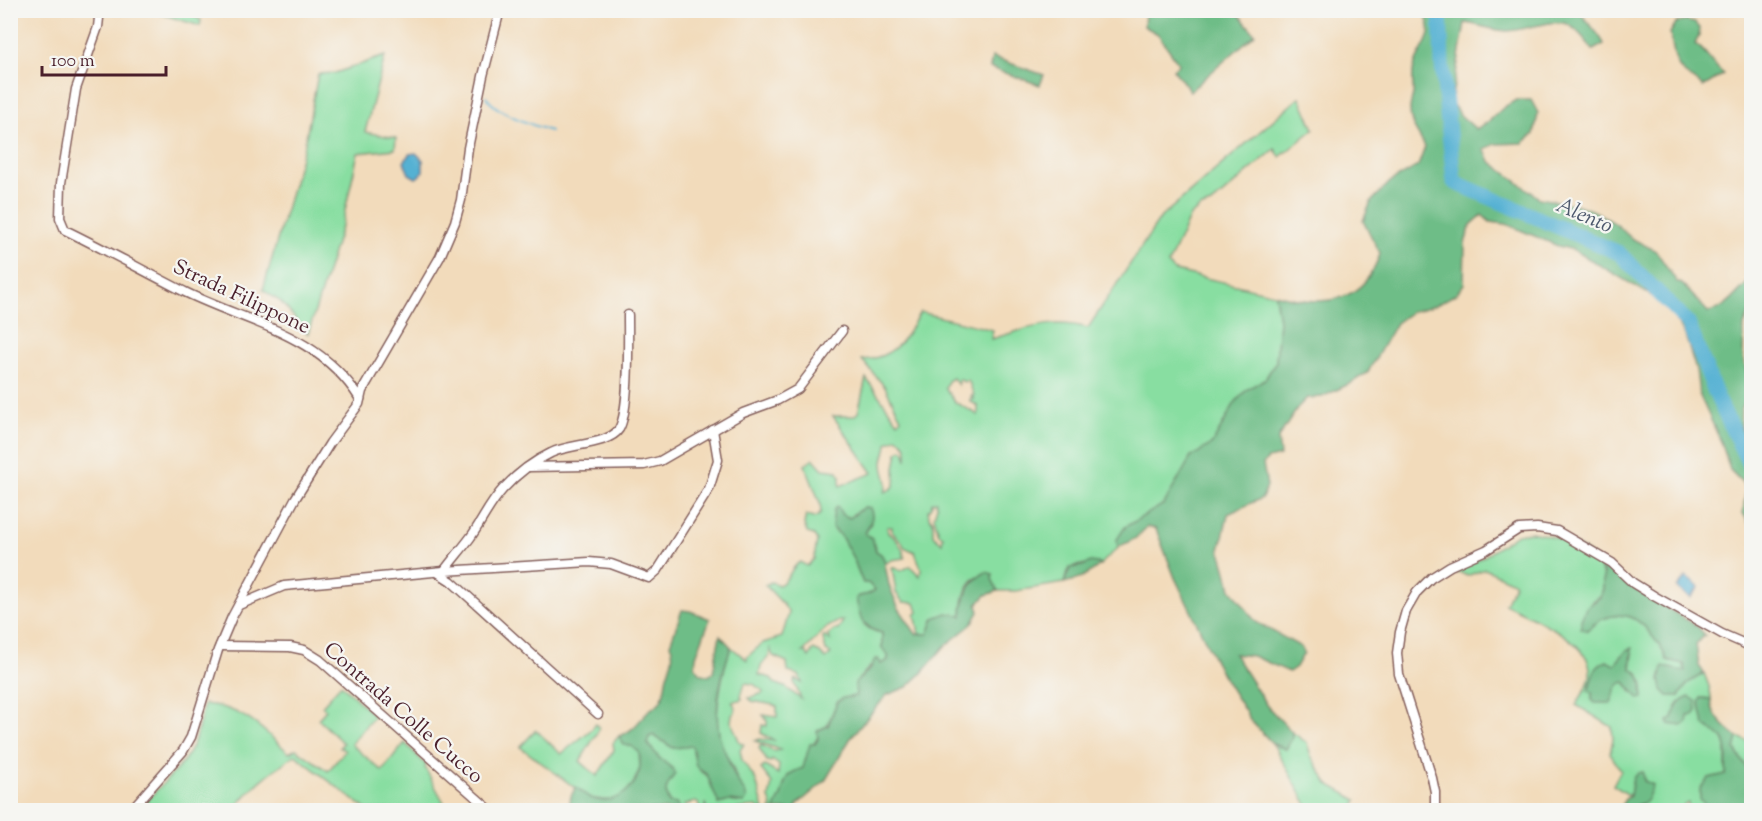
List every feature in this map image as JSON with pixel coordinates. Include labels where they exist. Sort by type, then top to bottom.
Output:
[{"type":"street","name":"Strada Filippone","points":[[95,10],[99,18],[98,27],[76,89],[61,183],[60,218],[65,230],[189,294],[301,341],[322,356],[354,389],[360,399]]},
{"type":"street","points":[[131,810],[183,751],[191,738],[220,646],[238,605],[295,499],[358,404],[362,391],[440,257],[455,222],[461,200],[468,148],[483,75],[500,12]]},
{"type":"street","points":[[440,571],[469,539],[502,490],[529,467],[551,453],[570,446],[604,439],[615,434],[621,426],[627,374],[628,315]]},
{"type":"street","points":[[529,467],[644,465],[660,461],[743,412],[778,400],[798,389],[842,331]]},
{"type":"street","points":[[238,605],[284,586],[440,571],[589,562],[611,564],[649,578],[658,570],[710,489],[718,460],[713,430]]},
{"type":"street","points":[[1435,810],[1433,785],[1399,674],[1397,653],[1406,611],[1417,592],[1431,578],[1450,566],[1486,550],[1519,529],[1537,528],[1557,531],[1612,563],[1633,583],[1654,596],[1722,634],[1752,647]]},
{"type":"street","points":[[440,571],[598,714]]},
{"type":"street","name":"Contrada Colle Cucco","points":[[220,646],[290,647],[304,650],[320,660],[490,810]]},
{"type":"green space","points":[[151,11],[183,11],[201,20],[200,26]]},
{"type":"green space","points":[[1145,11],[1236,11],[1255,34],[1190,91],[1173,69],[1179,64],[1158,34],[1144,26]]},
{"type":"green space","points":[[1422,11],[1578,11],[1603,41],[1604,44],[1593,50],[1574,29],[1561,23],[1507,31],[1465,23],[1451,102],[1459,114],[1476,129],[1516,100],[1531,100],[1538,113],[1534,134],[1523,143],[1496,144],[1484,149],[1490,161],[1539,198],[1578,205],[1596,212],[1616,224],[1631,238],[1656,251],[1677,282],[1682,284],[1708,312],[1727,303],[1751,280],[1751,310],[1744,326],[1743,356],[1751,393],[1741,408],[1740,426],[1751,445],[1751,527],[1743,513],[1746,489],[1730,470],[1722,444],[1699,394],[1696,370],[1685,335],[1671,312],[1652,296],[1574,250],[1558,246],[1506,224],[1490,222],[1482,215],[1471,225],[1465,243],[1464,284],[1456,294],[1436,305],[1411,312],[1396,323],[1368,372],[1322,397],[1307,398],[1278,438],[1280,456],[1268,459],[1263,464],[1267,486],[1262,498],[1228,514],[1220,550],[1231,589],[1256,622],[1301,647],[1304,653],[1296,667],[1289,672],[1253,656],[1234,654],[1267,706],[1292,732],[1292,738],[1286,749],[1273,744],[1251,721],[1220,671],[1175,578],[1156,529],[1147,527],[1136,538],[1119,547],[1116,541],[1125,527],[1164,504],[1191,457],[1212,444],[1235,403],[1246,390],[1265,379],[1276,362],[1279,321],[1275,294],[1308,301],[1338,298],[1352,293],[1373,271],[1380,253],[1363,221],[1371,202],[1390,182],[1418,166],[1425,147],[1410,115],[1413,70],[1429,34],[1427,19]]},
{"type":"green space","points":[[1686,21],[1695,23],[1700,28],[1695,44],[1724,74],[1703,87],[1683,72],[1677,64],[1674,53],[1670,33],[1676,23]]},
{"type":"green space","points":[[385,56],[365,132],[396,138],[395,149],[358,153],[342,224],[308,334],[281,302],[263,290],[305,143],[318,74],[335,73]]},
{"type":"green space","points":[[992,57],[1044,75],[1040,85],[990,68]]},
{"type":"green space","points":[[1300,97],[1314,129],[1280,157],[1275,149],[1211,204],[1200,208],[1190,216],[1168,264],[1175,271],[1275,294],[1279,321],[1276,362],[1265,379],[1246,390],[1235,403],[1212,444],[1164,504],[1116,541],[1119,547],[1101,564],[1074,566],[1067,572],[1064,583],[1016,591],[998,591],[992,579],[993,574],[978,576],[967,589],[962,617],[954,614],[934,618],[928,634],[919,635],[915,615],[918,612],[915,603],[903,602],[896,593],[892,567],[901,571],[910,566],[920,576],[921,568],[915,552],[904,547],[892,532],[892,527],[887,527],[888,533],[901,547],[905,558],[891,560],[885,564],[884,559],[876,551],[875,545],[865,534],[871,523],[864,507],[850,518],[842,515],[837,507],[834,531],[841,536],[863,583],[868,583],[876,590],[871,594],[859,596],[861,620],[864,625],[882,633],[882,648],[888,655],[888,660],[881,664],[878,659],[863,674],[856,683],[856,696],[843,698],[837,702],[827,726],[822,728],[809,752],[804,768],[790,774],[786,779],[775,810],[770,810],[772,806],[769,798],[772,783],[761,769],[765,766],[778,774],[779,765],[772,760],[767,761],[759,748],[761,745],[773,751],[782,750],[755,741],[760,739],[775,741],[761,733],[762,725],[767,726],[763,715],[777,717],[777,707],[752,701],[749,698],[763,693],[762,690],[753,684],[745,683],[742,699],[732,702],[736,707],[731,721],[740,743],[744,744],[740,750],[742,760],[756,780],[764,810],[759,810],[757,807],[707,810],[705,803],[705,810],[700,810],[698,803],[695,802],[684,805],[690,810],[679,810],[677,804],[669,803],[665,788],[668,783],[664,763],[647,743],[649,737],[653,735],[673,748],[692,746],[700,771],[707,775],[719,804],[729,801],[744,803],[733,768],[720,742],[717,728],[718,705],[725,668],[731,647],[747,660],[747,657],[763,643],[782,637],[789,613],[765,585],[771,582],[779,585],[800,562],[807,566],[814,559],[817,540],[814,535],[807,533],[804,524],[806,515],[814,518],[821,513],[820,503],[805,465],[813,458],[823,469],[838,471],[840,486],[873,473],[833,416],[853,416],[858,413],[866,378],[898,422],[901,418],[885,387],[862,360],[891,351],[904,339],[920,312],[993,330],[991,339],[1050,324],[1088,328],[1161,217]],"holes":[[[953,378],[958,385],[959,379],[964,382],[968,380],[974,395],[971,396],[974,399],[970,401],[978,406],[978,415],[955,402],[945,388],[948,381]],[[897,438],[903,442],[906,447],[907,460],[902,449],[898,452],[895,483],[885,492],[887,481],[883,463],[887,443]],[[936,501],[934,516],[939,534],[943,536],[942,543],[933,535],[933,521],[929,517],[928,510],[932,502]],[[843,621],[838,630],[828,635],[830,640],[824,636],[823,638],[826,651],[831,654],[826,659],[813,650],[809,657],[806,652],[803,652],[826,628]],[[770,649],[773,656],[787,662],[788,672],[799,675],[802,683],[795,679],[794,682],[801,699],[785,687],[774,683],[771,678],[759,675],[761,666],[769,656]]]},
{"type":"green space","points":[[838,507],[842,515],[850,518],[864,507],[870,508],[872,518],[865,534],[872,538],[876,551],[884,559],[889,585],[898,607],[916,634],[928,634],[934,618],[947,613],[962,616],[968,590],[975,580],[986,572],[993,574],[992,579],[998,591],[986,595],[977,605],[979,612],[972,624],[945,646],[920,675],[907,687],[887,695],[852,736],[825,781],[794,810],[775,810],[786,779],[790,774],[803,768],[810,744],[815,744],[818,739],[817,731],[828,726],[837,702],[843,698],[856,696],[855,683],[870,669],[875,659],[878,659],[881,664],[888,660],[888,655],[882,648],[882,633],[866,625],[859,610],[856,598],[875,590],[868,583],[863,583],[841,536],[832,527],[834,509]]},
{"type":"green space","points":[[1531,532],[1566,541],[1577,546],[1596,561],[1601,570],[1603,588],[1600,595],[1593,601],[1587,630],[1611,616],[1627,616],[1635,619],[1659,645],[1667,660],[1684,664],[1685,671],[1669,668],[1679,696],[1688,683],[1704,673],[1711,699],[1701,698],[1704,724],[1722,737],[1726,746],[1726,774],[1709,778],[1714,808],[1728,810],[1689,810],[1688,803],[1681,810],[1630,810],[1634,806],[1641,805],[1653,785],[1644,781],[1643,772],[1633,778],[1630,796],[1613,785],[1621,770],[1610,754],[1613,739],[1612,727],[1576,705],[1586,689],[1590,675],[1587,660],[1580,649],[1557,631],[1505,604],[1515,583],[1485,569],[1467,576],[1461,573],[1451,573],[1488,554],[1517,534]],"holes":[[[1628,650],[1633,654],[1631,669],[1637,672],[1644,684],[1643,691],[1632,692],[1625,682],[1619,683],[1615,687],[1614,696],[1606,703],[1592,700],[1592,693],[1589,690],[1594,672],[1607,661],[1614,666]]]},
{"type":"green space","points":[[1591,555],[1630,586],[1697,626],[1705,635],[1696,644],[1699,666],[1704,673],[1688,683],[1679,696],[1668,696],[1662,690],[1660,680],[1663,667],[1685,671],[1684,664],[1667,660],[1657,642],[1635,619],[1619,615],[1611,616],[1587,630],[1581,629],[1581,620],[1586,608],[1600,597],[1603,589],[1603,571]]},
{"type":"green space","points":[[1091,562],[1101,564],[1084,576],[1064,583],[1070,568]]},
{"type":"green space","points":[[682,610],[710,619],[696,656],[695,666],[700,673],[709,676],[713,672],[720,635],[731,647],[720,686],[718,727],[720,740],[733,772],[747,798],[744,803],[729,801],[719,804],[707,775],[696,766],[692,746],[673,748],[653,735],[649,737],[647,743],[658,757],[673,769],[675,774],[668,785],[666,795],[669,803],[677,804],[679,810],[569,810],[571,796],[576,787],[591,798],[608,800],[623,794],[635,782],[640,766],[639,752],[631,746],[624,745],[619,736],[632,729],[648,711],[656,706],[664,694],[672,660],[670,644]]},
{"type":"green space","points":[[1632,648],[1631,668],[1641,678],[1643,698],[1639,699],[1625,682],[1616,687],[1611,703],[1595,703],[1592,700],[1592,693],[1588,691],[1598,667],[1607,661],[1614,665],[1628,649]]},
{"type":"green space","points":[[341,684],[374,716],[351,744],[382,771],[405,743],[426,765],[425,768],[448,810],[367,810],[295,755],[254,787],[234,810],[141,810],[190,751],[204,704],[230,709],[240,714],[260,727],[289,753],[296,749],[328,771],[345,751],[340,747],[343,743],[318,719],[326,710],[322,706]]},
{"type":"green space","points":[[1690,697],[1696,701],[1697,711],[1694,715],[1688,716],[1687,723],[1682,726],[1669,724],[1668,721],[1673,719],[1678,705]]},
{"type":"green space","points":[[1701,698],[1711,699],[1713,710],[1720,721],[1738,737],[1735,750],[1751,774],[1751,810],[1744,810],[1739,806],[1733,810],[1707,807],[1700,799],[1700,788],[1709,778],[1726,774],[1727,756],[1723,739],[1704,724],[1699,702]]},
{"type":"green space","points":[[595,724],[600,728],[580,761],[597,776],[614,750],[613,743],[619,736],[624,745],[631,746],[639,752],[640,768],[633,784],[620,798],[610,801],[589,798],[520,747],[536,730],[561,754]]},
{"type":"green space","points":[[1292,732],[1307,743],[1311,756],[1328,784],[1357,800],[1352,810],[1310,810],[1273,744],[1286,749],[1292,738]]},
{"type":"green space","points":[[1738,737],[1751,743],[1751,774],[1735,750]]},
{"type":"green space","points":[[1643,772],[1644,781],[1653,785],[1646,802],[1630,810],[1619,809],[1625,799],[1630,796],[1633,778]]},
{"type":"water","points":[[416,153],[423,160],[423,171],[416,178],[409,174],[404,162],[409,154]]},
{"type":"water","points":[[1686,577],[1699,587],[1690,598],[1677,588]]},
{"type":"waterway","name":"Alento","points":[[1440,10],[1442,64],[1454,182],[1619,253],[1688,323],[1717,397],[1752,471]]},
{"type":"waterway","points":[[486,96],[490,102],[505,113],[550,131]]}]
